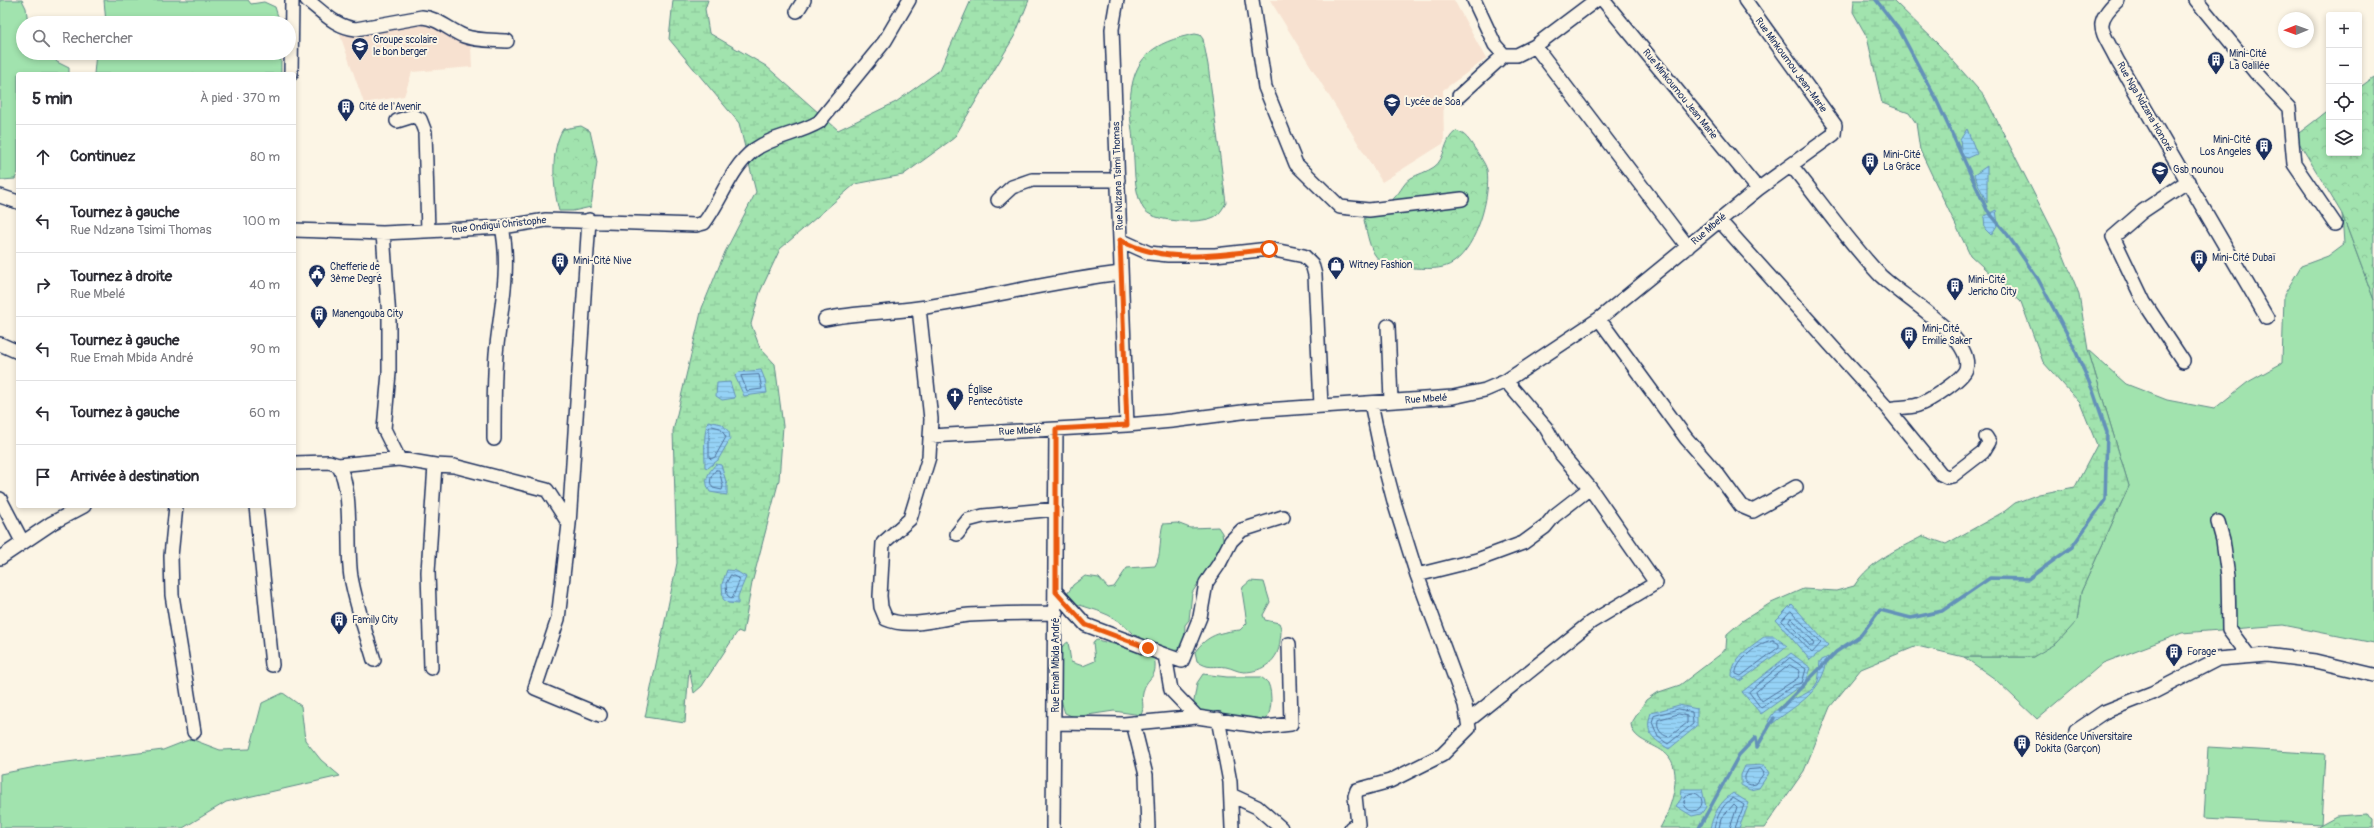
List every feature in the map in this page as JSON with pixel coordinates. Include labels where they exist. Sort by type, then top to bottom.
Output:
[{"type":"street","points":[[292,0],[292,16]]},
{"type":"street","points":[[307,0],[335,23],[345,28],[356,28],[422,17],[431,18],[464,36],[481,40],[507,41]]},
{"type":"street","name":"Rue Ondigui Christophe","points":[[296,230],[384,233],[502,227],[546,220],[589,220],[696,226],[704,224],[744,159],[754,150],[768,142],[807,129],[819,122],[885,42],[909,0]]},
{"type":"street","name":"Rue Ndzana Tsimi Thomas","points":[[1117,0],[1112,29],[1127,425]]},
{"type":"street","points":[[1252,0],[1265,86],[1296,164],[1340,207],[1369,210],[1462,199]]},
{"type":"street","points":[[1474,0],[1495,45],[1504,55]]},
{"type":"street","points":[[1459,96],[1504,55],[1517,55],[1535,46],[1596,0]]},
{"type":"street","name":"Rue Minkoumou Jean Marie","points":[[1603,0],[1758,189]]},
{"type":"street","name":"Rue Minkoumou Jean-Marie","points":[[1744,0],[1835,125],[1836,130]]},
{"type":"street","name":"Rue Nga Ndzana Honoré","points":[[2118,0],[2104,13],[2101,22],[2103,31],[2117,60],[2267,318]]},
{"type":"street","points":[[2196,0],[2256,72],[2289,108],[2294,164],[2335,224]]},
{"type":"street","points":[[1535,46],[1688,247]]},
{"type":"street","points":[[291,60],[291,72]]},
{"type":"street","points":[[397,121],[412,116],[420,119],[425,132],[428,231]]},
{"type":"street","name":"Rue Mbelé","points":[[930,436],[1127,425],[1172,421],[1228,412],[1464,396],[1485,390],[1506,381],[1599,319],[1719,220],[1836,130]]},
{"type":"street","points":[[1791,165],[1879,274],[1926,309],[1945,329],[1964,355],[1966,370],[1960,379],[1917,405],[1888,409]]},
{"type":"street","points":[[998,200],[1012,187],[1032,180],[1118,180]]},
{"type":"street","points":[[2183,361],[2144,302],[2113,237],[2143,211],[2188,181]]},
{"type":"street","points":[[0,196],[16,201]]},
{"type":"street","points":[[589,220],[569,524],[558,619],[535,688],[600,715]]},
{"type":"street","points":[[1719,220],[1888,409],[1941,474],[1947,477],[1952,476],[1983,452],[1989,442],[1986,437]]},
{"type":"street","points":[[494,439],[496,353],[506,276],[507,252],[502,227]]},
{"type":"street","points":[[384,233],[389,318],[389,373],[384,429],[399,459]]},
{"type":"street","points":[[1120,240],[1149,253],[1168,255],[1215,255],[1269,249],[1304,256],[1312,264],[1315,275],[1320,406]]},
{"type":"street","points":[[825,319],[848,314],[919,308],[1081,278],[1121,273]]},
{"type":"street","points":[[919,308],[929,395],[930,436],[927,464],[912,516],[907,523],[883,543],[880,596],[881,607],[886,620],[894,622],[914,622],[997,613],[1056,613]]},
{"type":"street","points":[[1599,319],[1686,438],[1719,476],[1741,506],[1753,511],[1796,487]]},
{"type":"street","points":[[1388,326],[1391,401]]},
{"type":"street","points":[[0,344],[16,351]]},
{"type":"street","points":[[1469,720],[1591,622],[1656,584],[1590,488],[1561,454],[1546,428],[1506,381]]},
{"type":"street","points":[[1351,828],[1358,824],[1355,796],[1357,790],[1390,780],[1442,755],[1469,728],[1469,720],[1417,575],[1382,456],[1371,403]]},
{"type":"street","name":"Rue Emah Mbida André","points":[[1053,828],[1056,613],[1056,429]]},
{"type":"street","points":[[296,463],[329,462],[338,465],[399,459],[435,465],[454,466],[547,490],[569,524]]},
{"type":"street","points":[[338,465],[342,473],[348,515],[351,577],[374,660]]},
{"type":"street","points":[[431,668],[428,572],[435,465]]},
{"type":"street","points":[[1417,575],[1477,560],[1523,542],[1545,526],[1554,516],[1590,488]]},
{"type":"street","points":[[0,499],[23,543]]},
{"type":"street","points":[[0,558],[52,523],[80,508]]},
{"type":"street","points":[[176,508],[171,556],[172,595],[194,732]]},
{"type":"street","points":[[256,508],[272,666]]},
{"type":"street","points":[[957,534],[968,520],[983,516],[1056,509]]},
{"type":"street","points":[[1056,592],[1086,625],[1182,661],[1200,617],[1206,583],[1236,535],[1262,522],[1283,517]]},
{"type":"street","points":[[2218,522],[2223,540],[2228,576],[2229,629],[2249,656]]},
{"type":"street","points":[[1055,723],[1134,723],[1197,717],[1266,727],[1291,724],[1289,644]]},
{"type":"street","points":[[1165,655],[1171,690],[1197,717]]},
{"type":"street","points":[[2076,731],[2104,712],[2152,692],[2218,659],[2267,655],[2314,661],[2374,675]]},
{"type":"street","points":[[1218,719],[1227,760],[1231,795],[1232,828]]},
{"type":"street","points":[[1134,723],[1146,775],[1148,828]]},
{"type":"street","points":[[1231,795],[1257,807],[1281,828]]},
{"type":"shaded area","name":"Lycée de Soa","points":[[1270,0],[1454,0],[1486,59],[1443,90],[1444,143],[1382,182]]},
{"type":"shaded area","points":[[430,20],[471,47],[472,67],[412,72],[404,96],[364,103],[340,35]]},
{"type":"green space","points":[[0,0],[22,0],[26,8],[27,16],[16,16],[16,60],[55,60],[69,68],[69,72],[16,72],[16,177],[15,179],[0,179]]},
{"type":"green space","points":[[104,0],[248,0],[251,4],[264,2],[275,7],[278,16],[105,16]]},
{"type":"green space","points":[[673,0],[708,0],[705,9],[709,33],[766,66],[838,130],[896,102],[940,70],[971,0],[1029,0],[1015,35],[954,138],[903,175],[855,184],[780,249],[760,292],[751,324],[760,348],[775,364],[783,426],[779,480],[752,583],[743,633],[738,631],[702,686],[694,693],[689,669],[685,723],[645,717],[677,563],[673,431],[702,308],[725,252],[756,192],[739,123],[669,39]]},
{"type":"green space","points":[[1854,0],[1893,0],[1939,45],[1985,97],[2057,239],[2079,294],[2088,350],[2129,486],[2081,592],[2077,621],[2057,643],[2033,657],[1964,657],[1917,646],[1861,669],[1830,707],[1804,771],[1764,828],[1660,828],[1668,812],[1674,793],[1675,773],[1669,757],[1664,752],[1641,739],[1633,730],[1631,724],[1646,700],[1656,693],[1680,685],[1722,653],[1726,648],[1727,634],[1742,621],[1769,604],[1803,589],[1836,591],[1854,586],[1876,562],[1923,536],[1946,544],[2005,511],[2015,503],[2039,494],[2075,487],[2097,445],[2080,403],[2043,362],[2021,302],[1970,255],[1920,150],[1916,123],[1909,113],[1882,103],[1867,37],[1853,12]]},
{"type":"green space","points":[[1195,34],[1200,35],[1203,39],[1208,65],[1226,203],[1214,217],[1198,221],[1176,221],[1156,217],[1148,213],[1143,208],[1140,201],[1135,177],[1130,103],[1135,74],[1140,63],[1148,54],[1167,42],[1180,37]]},
{"type":"green space","points":[[95,60],[281,60],[281,72],[94,72]]},
{"type":"green space","points":[[2374,77],[2374,300],[2342,214],[2295,136],[2326,112],[2326,156],[2362,156],[2362,86]]},
{"type":"green space","points":[[581,126],[590,131],[597,162],[591,207],[573,211],[559,211],[554,180],[554,158],[556,147],[563,129]]},
{"type":"green space","points":[[1456,131],[1469,140],[1482,159],[1487,170],[1487,193],[1481,220],[1476,233],[1462,255],[1454,262],[1444,267],[1398,267],[1388,265],[1376,256],[1372,249],[1364,220],[1366,216],[1371,210],[1393,199],[1405,183],[1411,178],[1431,169],[1438,164],[1449,139]]},
{"type":"green space","points":[[2342,214],[2374,300],[2374,643],[2283,625],[2182,633],[2103,663],[2037,719],[1995,679],[1964,657],[2033,657],[2077,621],[2081,592],[2129,486],[2088,350],[2126,384],[2167,400],[2214,409],[2248,382],[2282,363],[2284,295],[2301,266],[2328,256],[2344,244]]},
{"type":"green space","points":[[1177,523],[1190,528],[1218,527],[1222,533],[1227,566],[1218,576],[1199,582],[1192,593],[1189,620],[1185,625],[1184,645],[1181,650],[1166,650],[1146,645],[1118,621],[1108,615],[1064,599],[1073,585],[1085,576],[1099,578],[1108,588],[1114,587],[1127,568],[1155,566],[1159,557],[1163,524]]},
{"type":"green space","points":[[1250,581],[1264,582],[1270,602],[1263,615],[1265,620],[1279,623],[1280,625],[1281,636],[1277,654],[1269,664],[1258,670],[1251,671],[1242,672],[1226,667],[1201,664],[1197,661],[1195,652],[1204,642],[1220,633],[1240,630],[1247,623],[1242,591],[1243,587]]},
{"type":"green space","points":[[1097,640],[1117,645],[1136,647],[1154,656],[1155,670],[1145,687],[1141,715],[1114,711],[1074,717],[1065,713],[1060,690],[1058,670],[1059,653],[1061,648],[1068,642],[1071,662],[1083,666],[1095,661],[1093,642]]},
{"type":"green space","points":[[1203,674],[1227,677],[1261,677],[1268,683],[1271,693],[1270,710],[1266,720],[1263,723],[1192,713],[1197,683]]},
{"type":"green space","points":[[283,693],[301,706],[305,740],[321,760],[340,776],[226,802],[183,828],[0,828],[0,774],[51,764],[163,750],[191,739],[220,750],[250,749],[262,703]]},
{"type":"green space","points":[[2208,747],[2325,754],[2321,824],[2204,818]]},
{"type":"green space","points":[[2368,814],[2374,819],[2374,828],[2314,828],[2336,816]]},
{"type":"water","points":[[1967,129],[1977,154],[1968,158],[1962,156],[1960,140]]},
{"type":"water","points":[[1987,166],[1987,203],[1974,175]]},
{"type":"water","points":[[1996,210],[1998,224],[1991,235],[1985,229],[1984,216]]},
{"type":"water","points":[[761,370],[765,380],[767,393],[744,396],[735,376],[739,372]]},
{"type":"water","points":[[730,382],[735,398],[722,400],[716,396],[717,383]]},
{"type":"water","points":[[708,421],[722,424],[729,432],[730,439],[718,460],[708,468],[705,467],[705,432]]},
{"type":"water","points":[[716,464],[721,465],[727,485],[727,495],[710,492],[708,488],[707,477]]},
{"type":"water","points":[[727,570],[736,571],[746,577],[738,596],[738,604],[728,603],[723,599],[722,584]]},
{"type":"water","points":[[1792,604],[1828,645],[1810,660],[1776,620]]},
{"type":"water","points":[[1765,636],[1774,636],[1787,646],[1740,681],[1732,676],[1735,663],[1743,653]]},
{"type":"water","points":[[1791,653],[1811,668],[1804,688],[1797,688],[1761,714],[1742,692]]},
{"type":"water","points":[[1828,657],[1825,670],[1820,680],[1808,696],[1773,723],[1768,722],[1779,708],[1813,689],[1818,681],[1820,661]]},
{"type":"water","points":[[1679,705],[1697,709],[1697,726],[1669,749],[1658,742],[1651,735],[1649,731],[1649,720],[1651,713]]},
{"type":"water","points":[[1764,765],[1769,773],[1759,788],[1750,790],[1741,785],[1741,775],[1745,766]]},
{"type":"water","points":[[1682,789],[1702,789],[1706,807],[1701,814],[1692,816],[1676,806],[1681,799]]},
{"type":"water","points":[[1733,793],[1749,803],[1739,828],[1710,828],[1713,817],[1718,808],[1724,800]]},
{"type":"waterway","points":[[1779,710],[1836,652],[1861,635],[1880,610],[1911,618],[1942,611],[1990,578],[2028,579],[2072,547],[2105,500],[2107,432],[2093,391],[2072,343],[2038,279],[2007,234],[1987,210],[1936,99],[1900,31],[1876,0]]},
{"type":"waterway","points":[[1699,828],[1739,755],[1756,737],[1757,747],[1774,718]]},
{"type":"place","name":"Groupe scolaire le bon berger","points":[[360,61]]},
{"type":"place","name":"Mini-Cité La Galilée","points":[[2216,75]]},
{"type":"place","name":"Lycée de Soa","points":[[1392,117]]},
{"type":"place","name":"Cité de l'Avenir","points":[[346,122]]},
{"type":"place","name":"Mini-Cité Los Angeles","points":[[2264,161]]},
{"type":"place","name":"Mini-Cité La Grâce","points":[[1870,176]]},
{"type":"place","name":"Gsb nounou","points":[[2160,185]]},
{"type":"place","name":"Mini-Cité Dubaï","points":[[2199,273]]},
{"type":"place","name":"Mini-Cité Nive","points":[[560,276]]},
{"type":"place","name":"Witney Fashion","points":[[1336,280]]},
{"type":"place","name":"Chefferie de 3ème Degré","points":[[317,288]]},
{"type":"place","name":"Mini-Cité Jericho City","points":[[1955,301]]},
{"type":"place","name":"Manengouba City","points":[[319,329]]},
{"type":"place","name":"Mini-Cité Emilie Saker","points":[[1909,350]]},
{"type":"place","name":"Église Pentecôtiste","points":[[955,411]]},
{"type":"place","name":"Family City","points":[[339,635]]},
{"type":"place","name":"Forage","points":[[2174,667]]},
{"type":"place","name":"Résidence Universitaire Dokita (Garçon)","points":[[2022,758]]},
{"type":"route","points":[[1148,648],[1086,625],[1056,592],[1056,429],[1127,425],[1120,240],[1149,253],[1168,255],[1215,255],[1269,249]]}]
